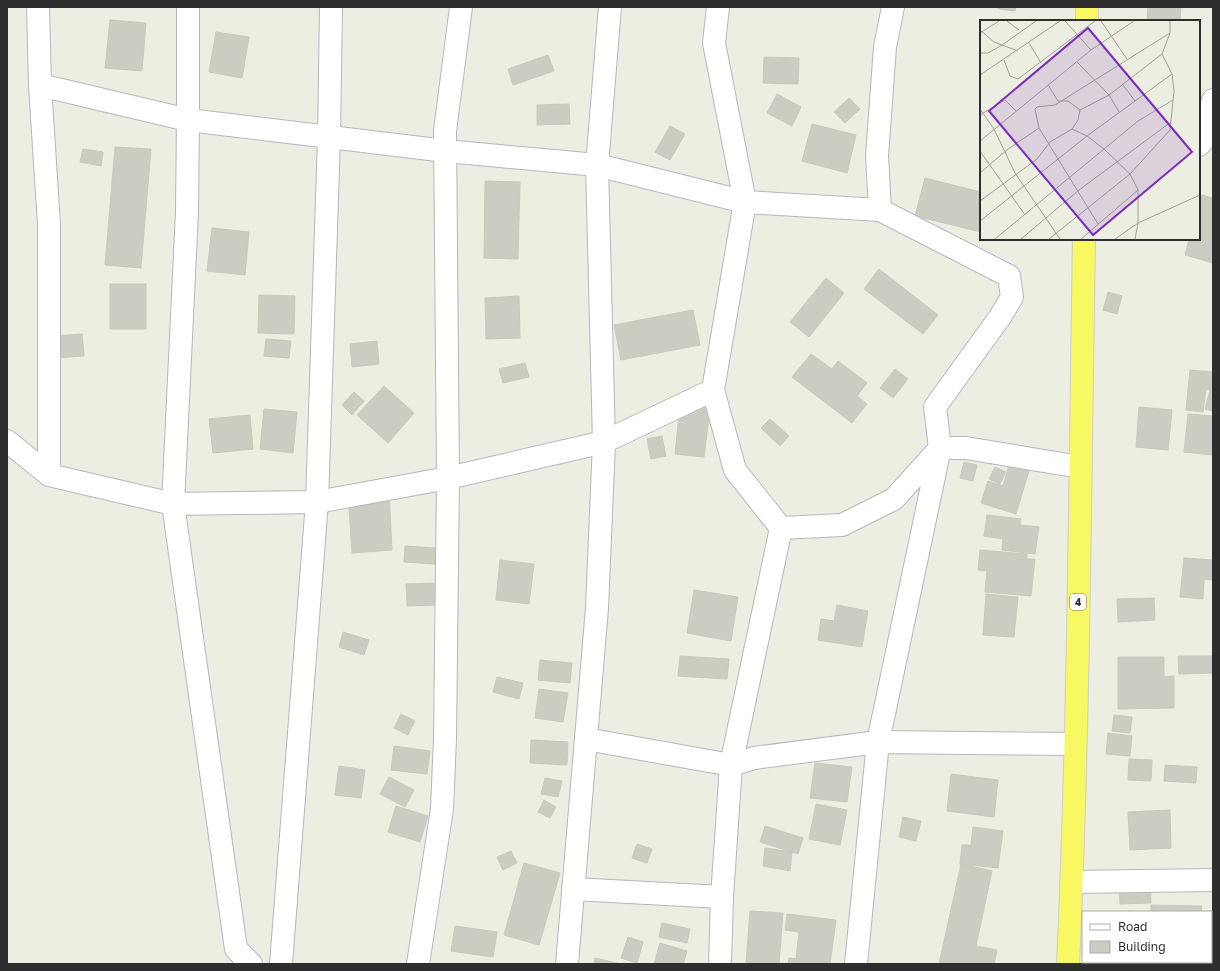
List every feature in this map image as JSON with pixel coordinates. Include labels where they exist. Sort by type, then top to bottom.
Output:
[{"type":"highway","points":[[1087,20],[1088,7]]},
{"type":"highway","name":"4","points":[[1068,964],[1072,882],[1084,240]]},
{"type":"street","points":[[38,7],[40,85],[49,225],[49,475]]},
{"type":"street","points":[[188,7],[186,220],[173,504],[236,949],[251,964]]},
{"type":"street","points":[[281,964],[317,502],[329,138],[331,7]]},
{"type":"street","points":[[418,964],[442,809],[445,738],[448,478],[445,131],[461,7]]},
{"type":"street","points":[[567,964],[596,608],[604,442],[597,165],[610,7]]},
{"type":"street","points":[[718,7],[714,43],[745,202],[713,390],[735,470],[781,528]]},
{"type":"street","points":[[880,210],[877,156],[885,46],[893,7]]},
{"type":"street","points":[[40,85],[188,120],[446,152],[597,165],[745,202],[880,210],[1009,276],[1012,297],[1000,317],[934,407],[940,448],[878,742],[856,964]]},
{"type":"street","points":[[1200,144],[1202,142],[1213,100]]},
{"type":"street","points":[[7,441],[49,475],[173,504],[317,502],[448,478],[604,442],[713,390]]},
{"type":"street","points":[[781,528],[842,525],[894,499],[940,448],[966,448],[1080,467]]},
{"type":"street","points":[[720,964],[722,897],[731,765],[781,528]]},
{"type":"street","points":[[586,739],[731,765],[754,758],[878,742],[1075,744]]},
{"type":"street","points":[[1072,882],[1213,880]]},
{"type":"street","points":[[573,889],[722,897]]},
{"type":"building","points":[[998,7],[1016,7],[1015,11],[998,9]]},
{"type":"building","points":[[1148,7],[1181,7],[1180,20],[1147,20]]},
{"type":"building","points":[[110,20],[146,23],[142,71],[105,68]]},
{"type":"building","points":[[216,32],[249,37],[242,78],[209,72]]},
{"type":"building","points":[[548,55],[554,71],[513,85],[508,69]]},
{"type":"building","points":[[764,57],[799,58],[798,84],[763,83]]},
{"type":"building","points":[[777,94],[801,107],[792,126],[767,113]]},
{"type":"building","points":[[849,98],[860,109],[845,123],[834,112]]},
{"type":"building","points":[[569,104],[570,124],[537,125],[537,105]]},
{"type":"building","points":[[812,124],[856,135],[847,173],[802,161]]},
{"type":"building","points":[[670,126],[685,134],[670,160],[655,152]]},
{"type":"building","points":[[115,147],[151,149],[141,268],[105,265]]},
{"type":"building","points":[[83,149],[103,152],[101,166],[80,162]]},
{"type":"building","points":[[925,178],[980,192],[980,232],[915,216]]},
{"type":"building","points":[[485,181],[520,182],[518,259],[484,258]]},
{"type":"building","points":[[1202,195],[1213,198],[1213,263],[1185,255],[1189,240],[1200,240],[1200,202]]},
{"type":"building","points":[[212,228],[249,232],[245,275],[207,271]]},
{"type":"building","points":[[879,269],[938,315],[923,334],[864,289]]},
{"type":"building","points":[[826,278],[844,293],[809,337],[790,322]]},
{"type":"building","points":[[110,284],[146,284],[146,329],[110,329]]},
{"type":"building","points":[[1108,292],[1122,296],[1117,314],[1103,310]]},
{"type":"building","points":[[259,295],[295,296],[294,334],[258,333]]},
{"type":"building","points":[[519,296],[520,338],[486,339],[485,298]]},
{"type":"building","points":[[693,310],[700,345],[621,360],[614,325]]},
{"type":"building","points":[[82,334],[84,356],[55,358],[54,336]]},
{"type":"building","points":[[266,339],[291,341],[289,358],[264,356]]},
{"type":"building","points":[[377,341],[379,364],[352,367],[350,344]]},
{"type":"building","points":[[811,354],[832,369],[838,361],[867,383],[857,396],[867,404],[852,423],[792,377]]},
{"type":"building","points":[[525,363],[529,377],[503,383],[499,369]]},
{"type":"building","points":[[895,369],[908,379],[893,398],[880,388]]},
{"type":"building","points":[[1190,370],[1213,372],[1213,390],[1206,389],[1203,412],[1186,410]]},
{"type":"building","points":[[384,386],[414,413],[388,443],[357,415]]},
{"type":"building","points":[[1210,390],[1213,391],[1213,411],[1205,409]]},
{"type":"building","points":[[354,392],[364,401],[352,415],[342,405]]},
{"type":"building","points":[[680,405],[710,408],[704,457],[675,454]]},
{"type":"building","points":[[1139,407],[1172,410],[1168,450],[1136,447]]},
{"type":"building","points":[[264,409],[297,412],[293,453],[260,449]]},
{"type":"building","points":[[1188,414],[1213,416],[1213,455],[1184,452]]},
{"type":"building","points":[[250,415],[253,449],[213,453],[209,419]]},
{"type":"building","points":[[770,419],[789,436],[780,446],[761,428]]},
{"type":"building","points":[[662,436],[666,456],[651,459],[647,439]]},
{"type":"building","points":[[964,462],[977,465],[973,481],[960,478]]},
{"type":"building","points":[[1009,465],[1029,471],[1016,514],[981,503],[988,481],[1003,486]]},
{"type":"building","points":[[995,467],[1006,472],[1000,484],[989,479]]},
{"type":"building","points":[[389,491],[392,550],[352,553],[348,493]]},
{"type":"building","points":[[987,515],[1021,519],[1020,525],[1039,527],[1035,554],[1002,550],[1003,539],[984,536]]},
{"type":"building","points":[[405,546],[435,548],[435,564],[404,562]]},
{"type":"building","points":[[980,550],[1027,554],[1027,559],[1035,559],[1031,596],[985,592],[987,571],[978,570]]},
{"type":"building","points":[[1184,558],[1213,560],[1213,580],[1204,579],[1203,599],[1180,597]]},
{"type":"building","points":[[500,560],[534,564],[529,604],[496,600]]},
{"type":"building","points":[[437,583],[438,605],[407,606],[406,584]]},
{"type":"building","points":[[694,590],[738,597],[731,641],[687,633]]},
{"type":"building","points":[[986,594],[1018,597],[1014,637],[983,635]]},
{"type":"building","points":[[1154,598],[1155,620],[1118,622],[1117,599]]},
{"type":"building","points":[[837,605],[868,611],[862,647],[818,640],[821,619],[834,621]]},
{"type":"building","points":[[343,632],[369,640],[364,655],[339,647]]},
{"type":"building","points":[[680,656],[729,659],[727,679],[678,676]]},
{"type":"building","points":[[1178,656],[1212,656],[1213,673],[1179,674]]},
{"type":"building","points":[[1118,657],[1164,657],[1164,677],[1174,676],[1174,708],[1118,709]]},
{"type":"building","points":[[540,660],[572,663],[570,683],[538,680]]},
{"type":"building","points":[[497,677],[523,683],[519,699],[493,692]]},
{"type":"building","points":[[539,689],[568,693],[563,722],[535,718]]},
{"type":"building","points":[[401,714],[415,721],[408,735],[394,728]]},
{"type":"building","points":[[1114,715],[1132,717],[1130,733],[1112,731]]},
{"type":"building","points":[[1108,733],[1132,736],[1130,756],[1106,754]]},
{"type":"building","points":[[531,740],[568,742],[567,765],[530,763]]},
{"type":"building","points":[[394,746],[430,751],[427,774],[391,770]]},
{"type":"building","points":[[1129,759],[1152,760],[1151,781],[1128,780]]},
{"type":"building","points":[[815,763],[852,767],[847,802],[810,798]]},
{"type":"building","points":[[1165,765],[1197,767],[1196,783],[1164,781]]},
{"type":"building","points":[[339,766],[365,770],[361,798],[335,795]]},
{"type":"building","points":[[951,774],[998,780],[994,817],[947,811]]},
{"type":"building","points":[[389,777],[414,790],[405,807],[380,794]]},
{"type":"building","points":[[545,778],[562,781],[558,797],[541,794]]},
{"type":"building","points":[[544,800],[556,807],[550,818],[538,812]]},
{"type":"building","points":[[816,804],[847,810],[840,845],[809,839]]},
{"type":"building","points":[[396,806],[428,816],[420,842],[388,832]]},
{"type":"building","points":[[1170,810],[1171,848],[1130,850],[1128,812]]},
{"type":"building","points":[[903,817],[921,821],[916,841],[899,837]]},
{"type":"building","points":[[765,826],[803,838],[798,854],[760,842]]},
{"type":"building","points":[[973,827],[1003,831],[998,868],[960,864],[962,845],[971,845]]},
{"type":"building","points":[[637,844],[652,849],[647,863],[632,858]]},
{"type":"building","points":[[765,848],[792,852],[790,871],[763,866]]},
{"type":"building","points":[[511,851],[517,863],[503,870],[497,857]]},
{"type":"building","points":[[524,863],[560,873],[539,945],[504,935]]},
{"type":"building","points":[[961,864],[992,871],[976,946],[997,950],[994,964],[939,964]]},
{"type":"building","points":[[1150,882],[1151,903],[1120,904],[1119,883]]},
{"type":"building","points":[[1151,905],[1202,906],[1201,911],[1151,911]]},
{"type":"building","points":[[750,911],[783,913],[779,964],[746,964]]},
{"type":"building","points":[[787,914],[836,920],[830,964],[788,964],[789,958],[796,959],[799,932],[785,930]]},
{"type":"building","points":[[662,923],[690,929],[687,943],[659,937]]},
{"type":"building","points":[[455,926],[497,932],[493,957],[451,951]]},
{"type":"building","points":[[628,937],[643,942],[637,963],[621,958]]},
{"type":"building","points":[[660,943],[687,951],[683,964],[654,964]]},
{"type":"building","points":[[595,958],[621,964],[594,964]]},
{"type":"building","points":[[1117,963],[1166,963],[1166,964]]}]
